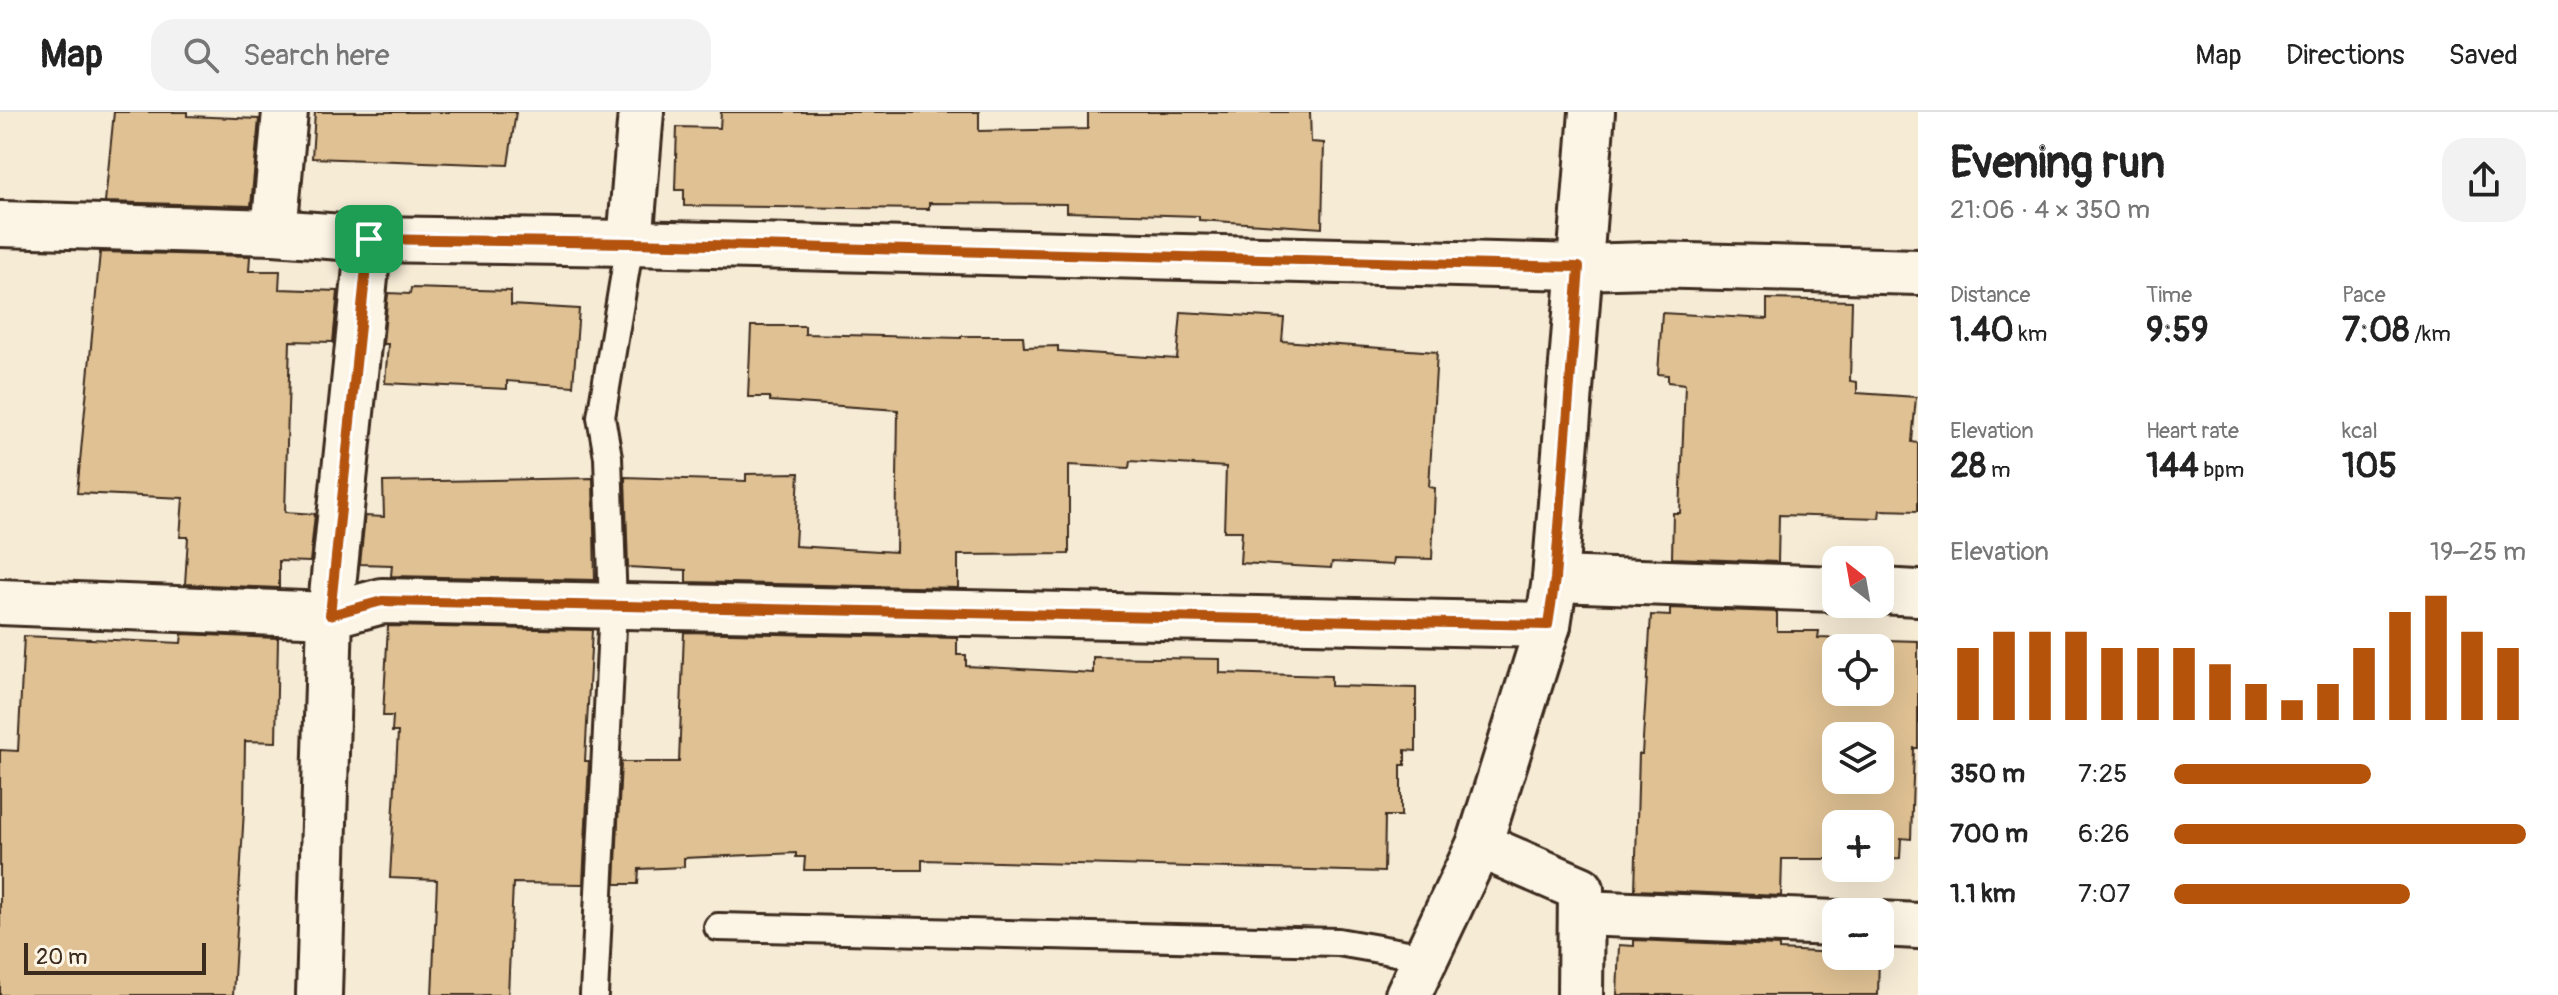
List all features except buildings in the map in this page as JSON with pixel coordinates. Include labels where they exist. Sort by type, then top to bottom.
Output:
[{"type":"street","points":[[274,232],[285,112]]},
{"type":"street","points":[[630,243],[641,112]]},
{"type":"street","points":[[1417,976],[1479,845],[1548,625],[1555,579],[1592,112]]},
{"type":"street","points":[[0,224],[274,232],[369,239],[1918,272]]},
{"type":"street","points":[[319,995],[330,615],[369,239]]},
{"type":"street","points":[[1555,579],[1822,589]]},
{"type":"street","points":[[1894,592],[1918,593]]},
{"type":"street","points":[[0,602],[330,615],[382,601],[1548,625]]},
{"type":"street","points":[[1479,845],[1581,889],[1580,995]]},
{"type":"street","points":[[1581,913],[1822,922]]},
{"type":"street","points":[[1894,925],[1918,926]]},
{"type":"lane","points":[[594,995],[613,607],[608,457],[601,417],[630,243]]},
{"type":"lane","points":[[718,927],[1338,942],[1417,976]]},
{"type":"route","points":[[369,239],[1579,267],[1555,579],[1548,625],[382,601],[330,615],[369,239]]}]
